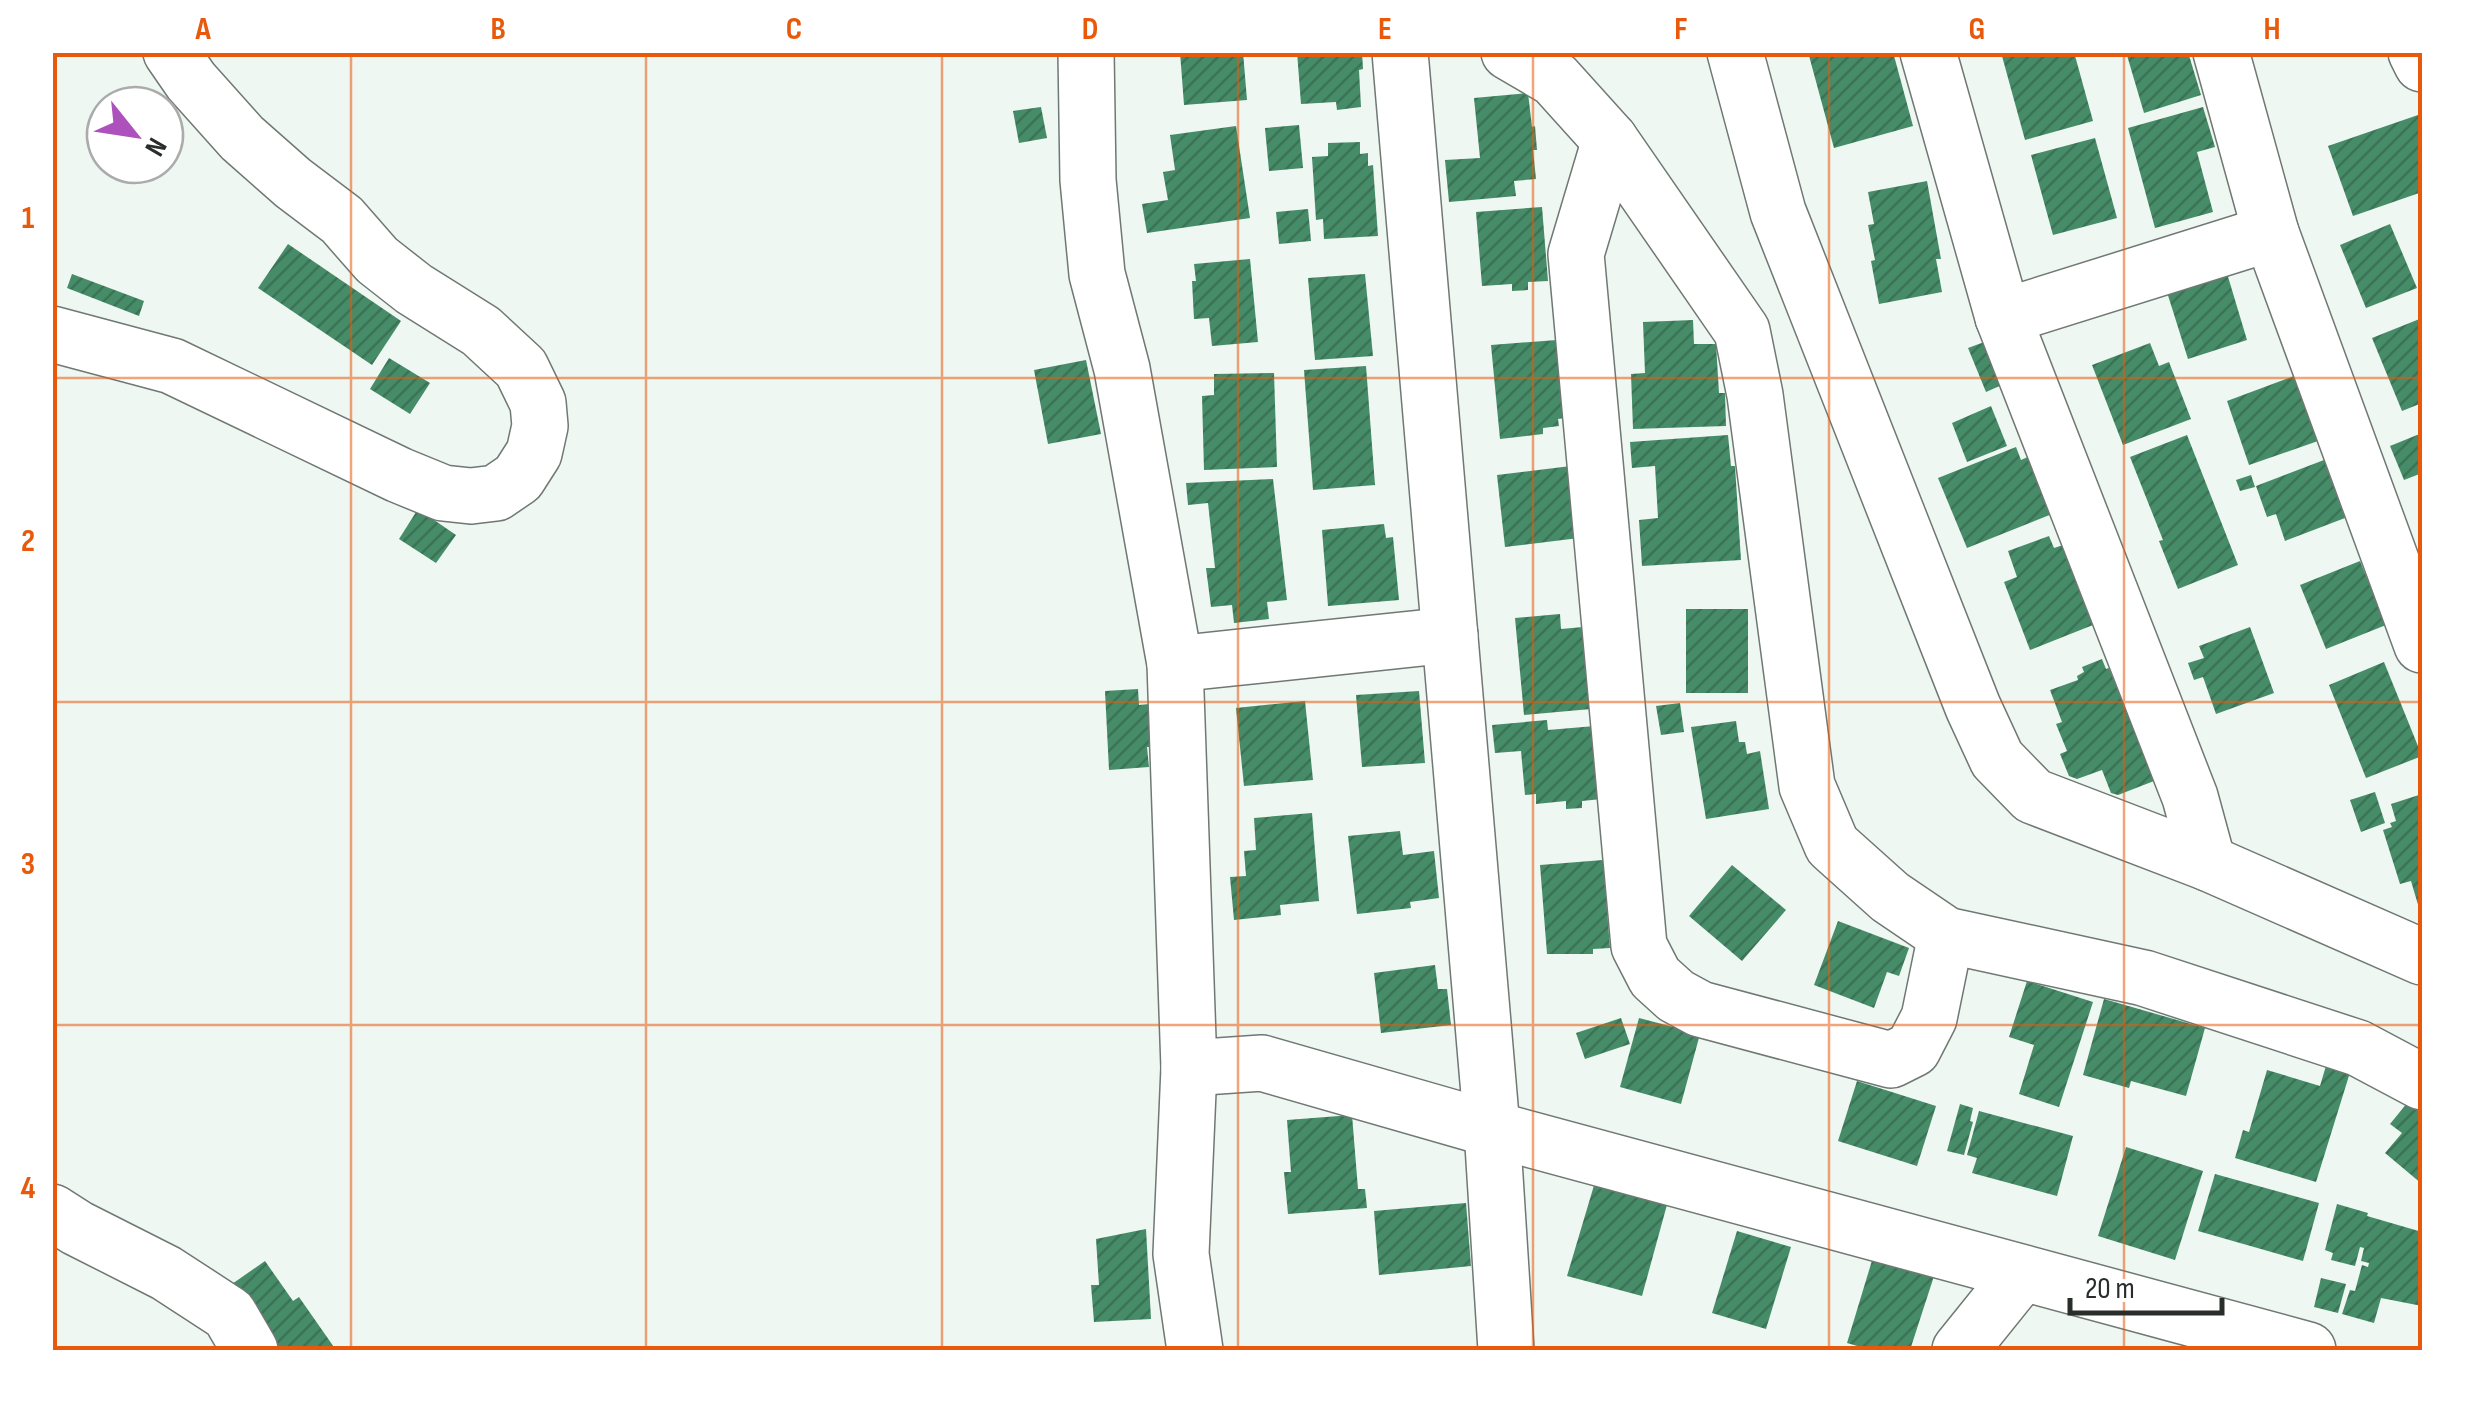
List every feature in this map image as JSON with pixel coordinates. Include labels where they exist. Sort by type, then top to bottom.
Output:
[{"type":"street","points":[[52,334],[172,366],[443,493],[471,496],[496,492],[518,478],[534,453],[540,426],[538,403],[521,368],[481,330],[414,289],[377,260],[342,220],[242,138],[172,52]]},
{"type":"street","points":[[1086,52],[1088,180],[1097,274],[1122,369],[1175,664],[1189,1068],[1181,1254],[1195,1350]]},
{"type":"street","points":[[1400,52],[1492,1129],[1506,1350]]},
{"type":"street","points":[[1509,52],[1555,79],[1610,140],[1742,331],[1807,786],[1832,844],[1890,897],[1946,935],[2144,978],[2358,1048],[2422,1082]]},
{"type":"street","points":[[1735,52],[1778,212],[1996,759],[2033,796],[2208,863],[2422,956]]},
{"type":"street","points":[[1928,52],[2003,317],[2190,797],[2208,863]]},
{"type":"street","points":[[2222,52],[2270,232],[2410,571],[2422,645]]},
{"type":"street","points":[[2416,52],[2422,64]]},
{"type":"street","points":[[1610,140],[1576,254],[1640,946],[1655,977],[1676,996],[1700,1009],[1891,1060],[1913,1049],[1929,1018],[1946,935]]},
{"type":"street","points":[[2003,317],[2270,232]]},
{"type":"street","points":[[1175,664],[1450,635]]},
{"type":"street","points":[[1189,1068],[1262,1063],[2308,1350]]},
{"type":"street","points":[[52,1212],[166,1272],[229,1314],[250,1350]]},
{"type":"street","points":[[1960,1350],[2022,1273]]},
{"type":"building","points":[[1180,52],[1243,52],[1247,100],[1184,105]]},
{"type":"building","points":[[1297,52],[1362,52],[1361,107],[1337,110],[1336,102],[1301,104]]},
{"type":"building","points":[[1808,52],[1893,52],[1913,126],[1834,148]]},
{"type":"building","points":[[2014,52],[2074,52],[2093,121],[2025,140],[2002,56]]},
{"type":"building","points":[[2126,52],[2188,52],[2201,95],[2144,113]]},
{"type":"building","points":[[1528,93],[1532,127],[1535,126],[1536,179],[1514,181],[1516,196],[1449,202],[1445,160],[1480,158],[1474,98]]},
{"type":"building","points":[[1041,107],[1047,138],[1019,143],[1013,111]]},
{"type":"building","points":[[2203,107],[2215,147],[2197,152],[2213,212],[2155,228],[2128,128]]},
{"type":"building","points":[[2418,115],[2422,128],[2422,192],[2353,216],[2328,146]]},
{"type":"building","points":[[1299,125],[1303,168],[1269,171],[1265,128]]},
{"type":"building","points":[[1236,126],[1250,218],[1147,233],[1142,204],[1168,200],[1163,172],[1175,170],[1170,135]]},
{"type":"building","points":[[2095,138],[2117,218],[2053,235],[2031,155]]},
{"type":"building","points":[[1360,142],[1360,154],[1368,153],[1368,166],[1373,165],[1378,236],[1324,239],[1323,219],[1316,220],[1312,157],[1328,156],[1328,143]]},
{"type":"building","points":[[1927,181],[1941,259],[1936,259],[1942,292],[1879,304],[1871,261],[1875,260],[1868,225],[1874,224],[1868,192]]},
{"type":"building","points":[[1542,207],[1548,281],[1528,282],[1528,290],[1512,291],[1512,284],[1482,286],[1476,212]]},
{"type":"building","points":[[1308,209],[1311,241],[1279,244],[1276,212]]},
{"type":"building","points":[[2390,224],[2417,288],[2366,308],[2340,245]]},
{"type":"building","points":[[288,244],[401,321],[372,365],[258,288]]},
{"type":"building","points":[[1250,259],[1258,342],[1212,346],[1209,318],[1194,319],[1194,264]]},
{"type":"building","points":[[2226,270],[2247,340],[2188,359],[2166,289]]},
{"type":"building","points":[[72,274],[144,301],[139,316],[67,288]]},
{"type":"building","points":[[1365,274],[1373,356],[1315,360],[1308,278]]},
{"type":"building","points":[[2422,318],[2422,403],[2402,411],[2372,338]]},
{"type":"building","points":[[1693,320],[1694,344],[1716,344],[1719,393],[1725,393],[1726,426],[1633,429],[1631,374],[1645,373],[1643,322]]},
{"type":"building","points":[[1557,340],[1564,418],[1558,419],[1559,426],[1543,428],[1543,434],[1500,439],[1491,345]]},
{"type":"building","points":[[1987,341],[2004,384],[1986,392],[1968,348]]},
{"type":"building","points":[[2150,343],[2159,366],[2169,362],[2191,419],[2123,445],[2092,365]]},
{"type":"building","points":[[389,358],[430,383],[410,414],[370,389]]},
{"type":"building","points":[[1086,360],[1101,434],[1048,444],[1034,370]]},
{"type":"building","points":[[1366,366],[1375,485],[1313,490],[1304,370]]},
{"type":"building","points":[[1274,373],[1277,467],[1204,470],[1202,396],[1214,395],[1214,374]]},
{"type":"building","points":[[2294,376],[2318,441],[2249,465],[2227,401]]},
{"type":"building","points":[[1991,406],[2007,446],[1967,462],[1952,423]]},
{"type":"building","points":[[2422,433],[2422,473],[2404,480],[2390,446]]},
{"type":"building","points":[[1728,435],[1731,466],[1735,466],[1741,560],[1642,566],[1639,520],[1658,518],[1655,466],[1632,468],[1630,442]]},
{"type":"building","points":[[2187,435],[2238,565],[2178,589],[2130,457]]},
{"type":"building","points":[[2016,447],[2021,460],[2030,456],[2052,514],[1967,548],[1938,478]]},
{"type":"building","points":[[2324,460],[2345,518],[2285,541],[2276,514],[2267,517],[2256,486]]},
{"type":"building","points":[[1571,466],[1579,538],[1505,547],[1497,475]]},
{"type":"building","points":[[2251,475],[2255,487],[2240,491],[2236,480]]},
{"type":"building","points":[[1273,479],[1287,600],[1267,602],[1269,619],[1234,623],[1232,605],[1211,607],[1206,568],[1215,568],[1208,503],[1188,505],[1186,483]]},
{"type":"building","points":[[418,509],[456,535],[436,563],[399,539]]},
{"type":"building","points":[[1384,524],[1386,538],[1393,537],[1399,600],[1328,606],[1322,530]]},
{"type":"building","points":[[2049,536],[2054,548],[2063,545],[2093,625],[2030,650],[2004,582],[2017,577],[2008,551]]},
{"type":"building","points":[[2360,561],[2386,625],[2326,649],[2300,585]]},
{"type":"building","points":[[1686,609],[1748,609],[1748,693],[1686,693]]},
{"type":"building","points":[[1560,614],[1561,629],[1583,627],[1591,709],[1524,715],[1515,618]]},
{"type":"building","points":[[2250,627],[2274,693],[2216,714],[2203,677],[2194,680],[2188,663],[2204,658],[2199,646]]},
{"type":"building","points":[[2102,659],[2154,781],[2118,795],[2111,793],[2102,770],[2077,779],[2069,776],[2060,754],[2067,751],[2056,724],[2062,722],[2050,690],[2078,680],[2077,676],[2084,672],[2082,667]]},
{"type":"building","points":[[2384,662],[2422,756],[2366,778],[2329,685]]},
{"type":"building","points":[[1138,689],[1139,705],[1149,704],[1149,767],[1109,770],[1105,691]]},
{"type":"building","points":[[1419,691],[1425,763],[1362,767],[1356,695]]},
{"type":"building","points":[[1305,701],[1313,780],[1244,786],[1236,708]]},
{"type":"building","points":[[1680,703],[1684,732],[1661,735],[1656,706]]},
{"type":"building","points":[[1547,720],[1548,730],[1595,726],[1602,799],[1582,801],[1582,808],[1566,809],[1566,801],[1536,804],[1536,794],[1525,795],[1521,751],[1495,753],[1492,725]]},
{"type":"building","points":[[1736,721],[1739,742],[1745,742],[1747,754],[1760,751],[1769,809],[1706,819],[1691,727]]},
{"type":"building","points":[[2375,792],[2385,823],[2361,832],[2350,800]]},
{"type":"building","points":[[2422,794],[2422,909],[2411,881],[2400,884],[2383,830],[2396,821],[2391,804]]},
{"type":"building","points":[[1312,813],[1319,901],[1280,905],[1281,915],[1234,920],[1230,877],[1246,876],[1244,851],[1256,850],[1254,818]]},
{"type":"building","points":[[1400,831],[1403,855],[1434,851],[1439,898],[1410,902],[1411,908],[1357,914],[1348,836]]},
{"type":"building","points":[[1603,860],[1610,948],[1593,949],[1593,954],[1547,954],[1540,865]]},
{"type":"building","points":[[1732,865],[1786,910],[1742,961],[1689,916]]},
{"type":"building","points":[[1838,921],[1909,948],[1899,976],[1887,972],[1874,1008],[1814,985]]},
{"type":"building","points":[[1435,965],[1438,989],[1447,989],[1451,1025],[1381,1033],[1374,973]]},
{"type":"building","points":[[2027,981],[2093,1002],[2059,1107],[2019,1094],[2034,1045],[2009,1037]]},
{"type":"building","points":[[2104,999],[2205,1028],[2186,1096],[2131,1081],[2129,1088],[2083,1075]]},
{"type":"building","points":[[1621,1018],[1630,1044],[1585,1059],[1576,1033]]},
{"type":"building","points":[[1639,1018],[1700,1034],[1681,1104],[1620,1087]]},
{"type":"building","points":[[2328,1059],[2352,1066],[2316,1182],[2235,1158],[2243,1130],[2249,1132],[2267,1070],[2320,1086]]},
{"type":"building","points":[[1857,1081],[1936,1106],[1917,1166],[1838,1141]]},
{"type":"building","points":[[2408,1102],[2422,1114],[2422,1184],[2385,1153],[2402,1133],[2390,1124]]},
{"type":"building","points":[[1960,1104],[1973,1108],[1964,1155],[1947,1151]]},
{"type":"building","points":[[1979,1111],[2073,1136],[2057,1196],[1972,1173],[1977,1158],[1967,1155]]},
{"type":"building","points":[[1352,1115],[1358,1189],[1365,1189],[1367,1208],[1288,1214],[1284,1172],[1291,1172],[1287,1120]]},
{"type":"building","points":[[2126,1147],[2203,1171],[2175,1260],[2098,1236]]},
{"type":"building","points":[[2215,1174],[2319,1203],[2303,1261],[2198,1231]]},
{"type":"building","points":[[1595,1182],[1668,1201],[1642,1296],[1567,1276]]},
{"type":"building","points":[[1466,1203],[1471,1266],[1379,1275],[1374,1211]]},
{"type":"building","points":[[2337,1204],[2422,1232],[2422,1306],[2381,1298],[2374,1323],[2342,1314],[2350,1290],[2355,1291],[2362,1265],[2368,1267],[2369,1263],[2361,1261],[2364,1248],[2360,1247],[2355,1266],[2331,1260],[2333,1253],[2325,1250]]},
{"type":"building","points":[[1146,1229],[1151,1319],[1094,1322],[1091,1285],[1099,1285],[1096,1239]]},
{"type":"building","points":[[1737,1231],[1791,1247],[1766,1329],[1712,1313]]},
{"type":"building","points":[[1874,1254],[1935,1273],[1910,1350],[1871,1350],[1847,1343]]},
{"type":"building","points":[[265,1261],[293,1301],[299,1297],[336,1350],[277,1350],[232,1284]]},
{"type":"building","points":[[2321,1278],[2346,1284],[2338,1313],[2314,1307]]}]
